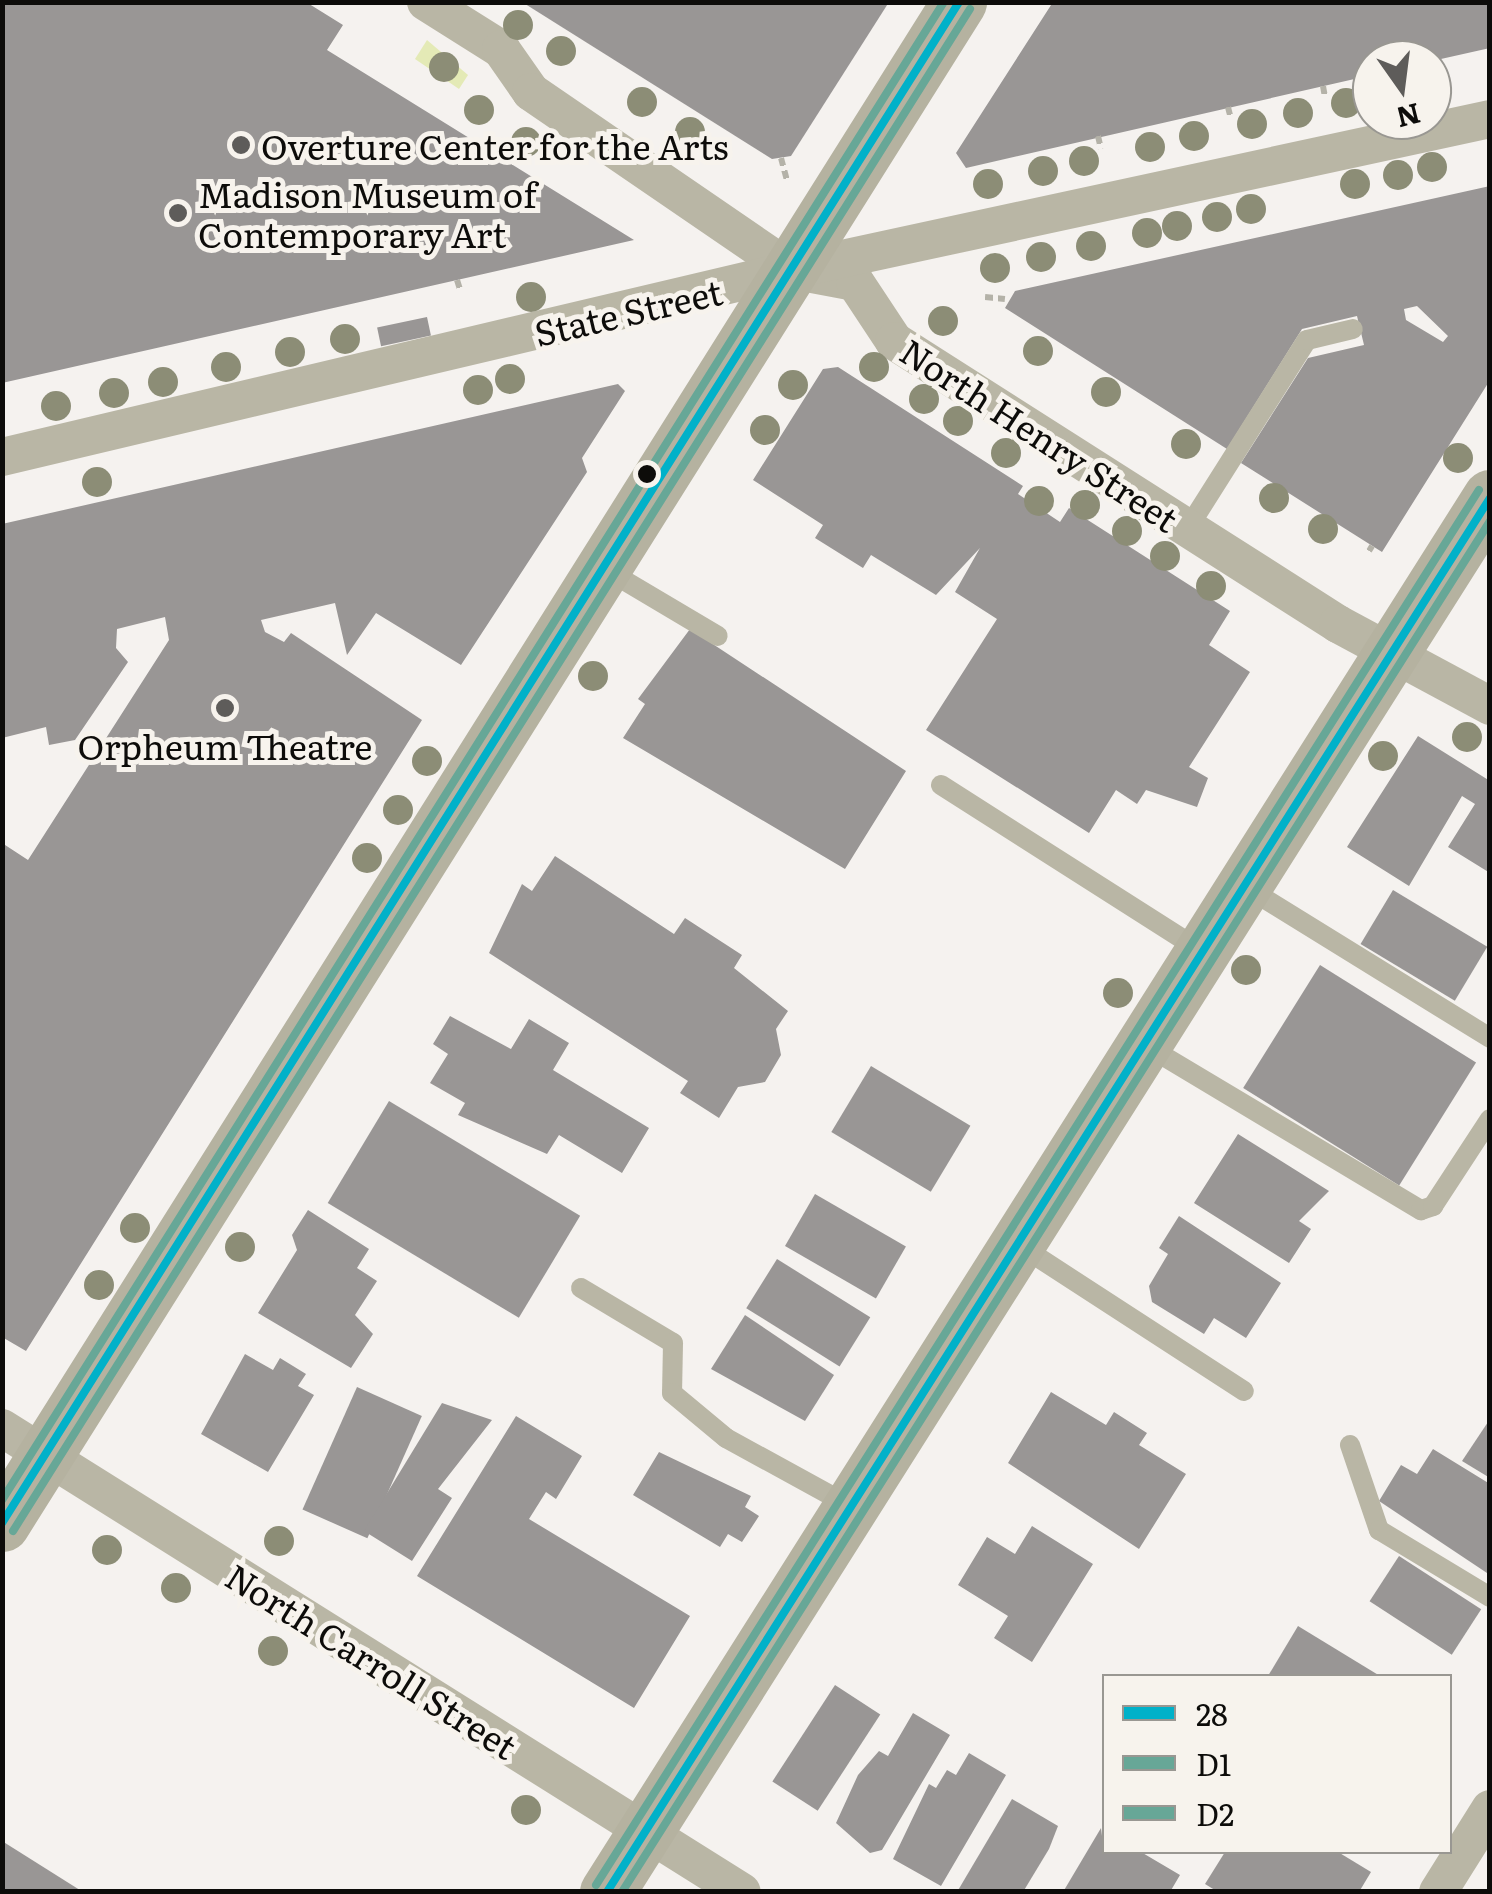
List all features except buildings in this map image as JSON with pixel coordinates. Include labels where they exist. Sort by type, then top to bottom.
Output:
[{"type":"main road","points":[[2,1524],[24,1442],[603,568],[959,2]]},
{"type":"main road","points":[[607,1892],[1490,497]]},
{"type":"street","name":"North Henry Street","points":[[426,2],[501,49],[532,92],[791,270],[855,282],[889,338],[1188,528],[1490,706]]},
{"type":"street","name":"State Street","points":[[2,457],[791,270],[1490,120]]},
{"type":"street","name":"North Carroll Street","points":[[24,1442],[742,1892]]},
{"type":"street","points":[[1438,1892],[1490,1809]]},
{"type":"lane","points":[[1188,528],[1306,340],[1353,329]]},
{"type":"lane","points":[[603,568],[718,636]]},
{"type":"lane","points":[[940,785],[1201,950]]},
{"type":"lane","points":[[1242,885],[1490,1038]]},
{"type":"lane","points":[[1142,1044],[1421,1210],[1433,1206],[1490,1120]]},
{"type":"lane","points":[[1016,1243],[1244,1391]]},
{"type":"lane","points":[[582,1288],[672,1343],[672,1394],[726,1438],[850,1506]]},
{"type":"lane","points":[[1350,1445],[1379,1530],[1490,1597]]},
{"type":"path","points":[[1322,86],[1325,97]]},
{"type":"path","points":[[1228,107],[1231,118]]},
{"type":"path","points":[[1098,136],[1101,148]]},
{"type":"path","points":[[781,158],[787,182]]},
{"type":"path","points":[[986,296],[1006,299]]},
{"type":"green space","points":[[427,40],[468,75],[459,89],[415,59]]},
{"type":"transit line","name":"D2","points":[[2,1500],[944,2]]},
{"type":"transit line","name":"28","points":[[2,1523],[959,2]]},
{"type":"transit line","name":"D1","points":[[13,1531],[970,9]]},
{"type":"transit line","name":"D2","points":[[596,1885],[1479,490]]},
{"type":"transit line","name":"28","points":[[607,1892],[1490,498]]},
{"type":"transit line","name":"D1","points":[[622,1892],[1490,521]]},
{"type":"place","name":"Overture Center for the Arts","points":[[241,145]]},
{"type":"place","name":"Madison Museum of Contemporary Art","points":[[178,213]]},
{"type":"place","name":"Orpheum Theatre","points":[[225,708]]}]
